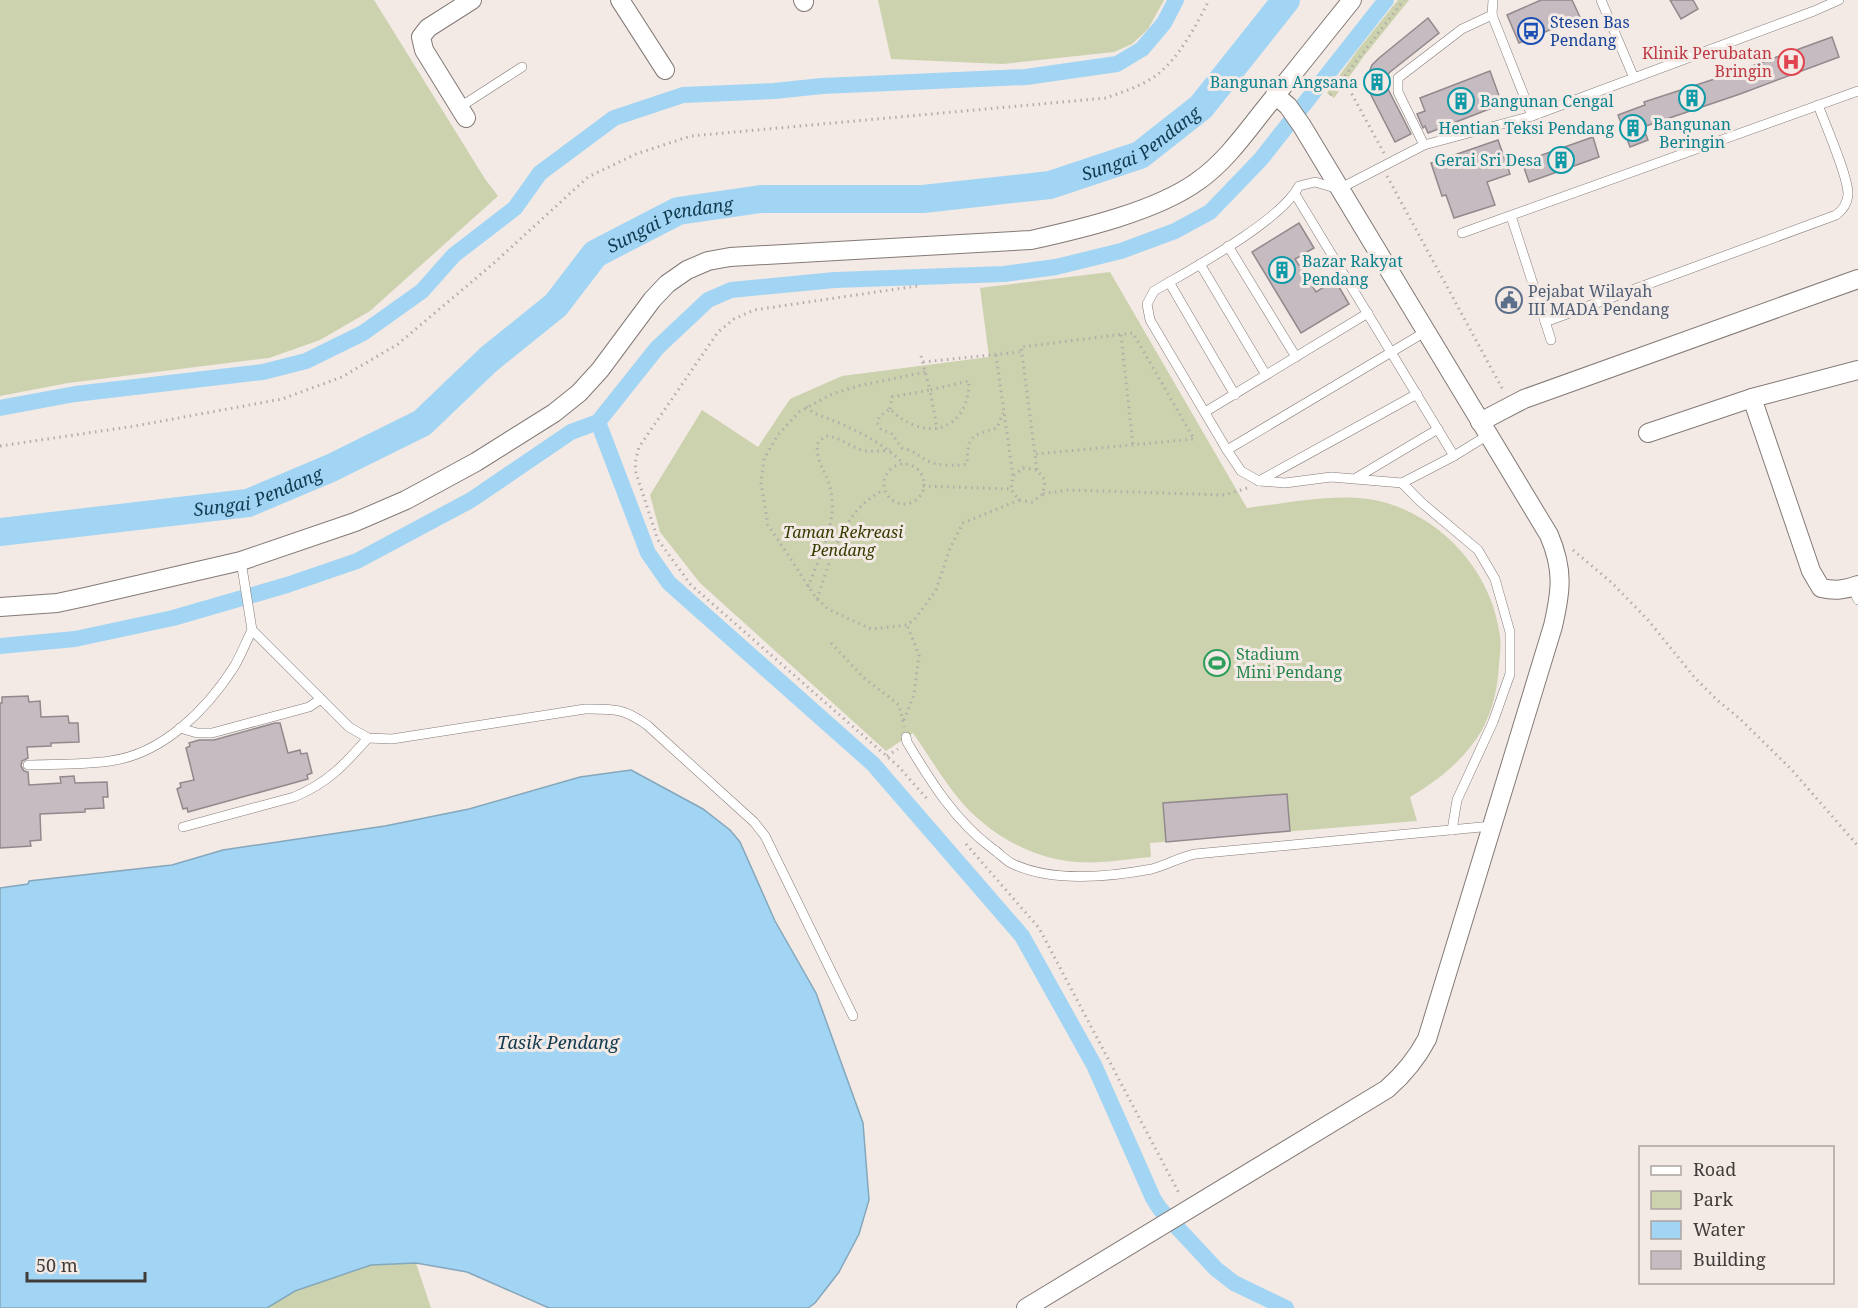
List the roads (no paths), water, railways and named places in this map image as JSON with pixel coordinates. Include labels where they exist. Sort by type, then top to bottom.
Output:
[{"type":"street","points":[[620,0],[665,70]]},
{"type":"street","points":[[0,607],[57,603],[242,561],[355,522],[406,500],[476,462],[554,414],[579,393],[600,370],[652,300],[667,284],[687,270],[708,261],[730,257],[1031,240],[1079,230],[1152,205],[1201,180],[1282,101],[1352,0]]},
{"type":"street","points":[[463,112],[424,50],[421,37],[428,28],[466,2]]},
{"type":"street","points":[[1026,1308],[1387,1089],[1407,1071],[1427,1039],[1559,600],[1560,568],[1549,535],[1302,126],[1282,101]]},
{"type":"street","points":[[1484,428],[1524,399],[1858,279]]},
{"type":"street","points":[[1648,433],[1752,399],[1858,370]]},
{"type":"street","points":[[1752,399],[1811,572],[1821,588],[1856,591]]},
{"type":"lane","points":[[1493,0],[1492,15],[1532,116]]},
{"type":"lane","points":[[1601,0],[1634,78]]},
{"type":"lane","points":[[1484,428],[1454,456],[1402,483],[1331,477],[1285,483],[1259,481],[1241,471],[1227,450],[1150,320],[1147,303],[1154,291],[1200,264],[1278,212],[1295,194],[1299,186],[1315,182],[1339,189],[1424,145],[1532,116],[1839,0]]},
{"type":"lane","points":[[1424,145],[1398,92],[1398,78],[1462,29],[1492,15]]},
{"type":"lane","points":[[463,112],[522,67]]},
{"type":"lane","points":[[1462,233],[1858,91]]},
{"type":"lane","points":[[1545,322],[1836,215],[1846,202],[1847,184],[1818,105]]},
{"type":"lane","points":[[1295,194],[1454,456]]},
{"type":"lane","points":[[1511,216],[1551,340]]},
{"type":"lane","points":[[1228,246],[1296,357]]},
{"type":"lane","points":[[1200,264],[1266,375]]},
{"type":"lane","points":[[1169,282],[1235,395]]},
{"type":"lane","points":[[1205,412],[1368,313]]},
{"type":"lane","points":[[1227,450],[1425,332]]},
{"type":"lane","points":[[1259,481],[1417,394]]},
{"type":"lane","points":[[1356,478],[1438,429]]},
{"type":"lane","points":[[1402,483],[1478,550],[1495,579],[1510,632],[1510,674],[1493,722],[1457,800],[1452,830]]},
{"type":"lane","points":[[28,765],[111,761],[138,754],[161,743],[180,728],[218,690],[235,665],[252,630],[242,561]]},
{"type":"lane","points":[[252,630],[349,727],[368,738],[392,740],[585,709],[615,709],[631,714],[655,732],[760,829],[853,1016]]},
{"type":"lane","points":[[180,728],[197,733],[212,733],[309,707],[321,699]]},
{"type":"lane","points":[[906,737],[930,781],[955,814],[981,840],[1011,863],[1052,876],[1093,877],[1152,868],[1195,854],[1492,826]]},
{"type":"lane","points":[[183,827],[294,797],[310,790],[343,767],[368,738]]},
{"type":"water","name":"Tasik Pendang","points":[[631,770],[703,809],[730,830],[740,842],[775,921],[816,993],[863,1123],[869,1200],[859,1234],[839,1272],[815,1303],[808,1308],[549,1308],[467,1272],[416,1263],[371,1265],[295,1291],[267,1308],[0,1308],[0,888],[28,884],[29,881],[172,865],[223,850],[385,826],[469,809],[580,777]]},
{"type":"waterway","points":[[0,408],[75,394],[263,372],[306,361],[363,333],[422,291],[454,255],[515,208],[540,173],[614,118],[683,95],[1026,77],[1117,64],[1142,49],[1164,23],[1176,0]]},
{"type":"waterway","name":"Sungai Pendang","points":[[0,532],[248,503],[331,468],[422,423],[489,359],[556,305],[595,254],[678,211],[761,199],[923,199],[1050,185],[1140,155],[1201,107],[1286,0]]},
{"type":"waterway","points":[[0,646],[75,639],[173,618],[287,585],[357,561],[471,500],[571,432],[598,422],[657,348],[708,300],[731,290],[835,280],[1004,274],[1056,267],[1121,251],[1175,231],[1210,212],[1261,159],[1386,0]]},
{"type":"waterway","points":[[598,422],[648,553],[669,583],[873,764],[1022,936],[1094,1065],[1160,1209],[1216,1269],[1234,1283],[1286,1308]]},
{"type":"place","name":"Stesen Bas Pendang","points":[[1531,31]]},
{"type":"place","name":"Klinik Perubatan Bringin","points":[[1791,62]]},
{"type":"place","name":"Bangunan Angsana","points":[[1377,82]]},
{"type":"place","name":"Bangunan Beringin","points":[[1692,98]]},
{"type":"place","name":"Bangunan Cengal","points":[[1461,101]]},
{"type":"place","name":"Hentian Teksi Pendang","points":[[1633,128]]},
{"type":"place","name":"Gerai Sri Desa","points":[[1561,160]]},
{"type":"place","name":"Bazar Rakyat Pendang","points":[[1282,270]]},
{"type":"place","name":"Pejabat Wilayah III MADA Pendang","points":[[1509,300]]},
{"type":"place","name":"Stadium Mini Pendang","points":[[1217,663]]},
{"type":"park label","name":"Taman Rekreasi Pendang","points":[[843,541]]}]
